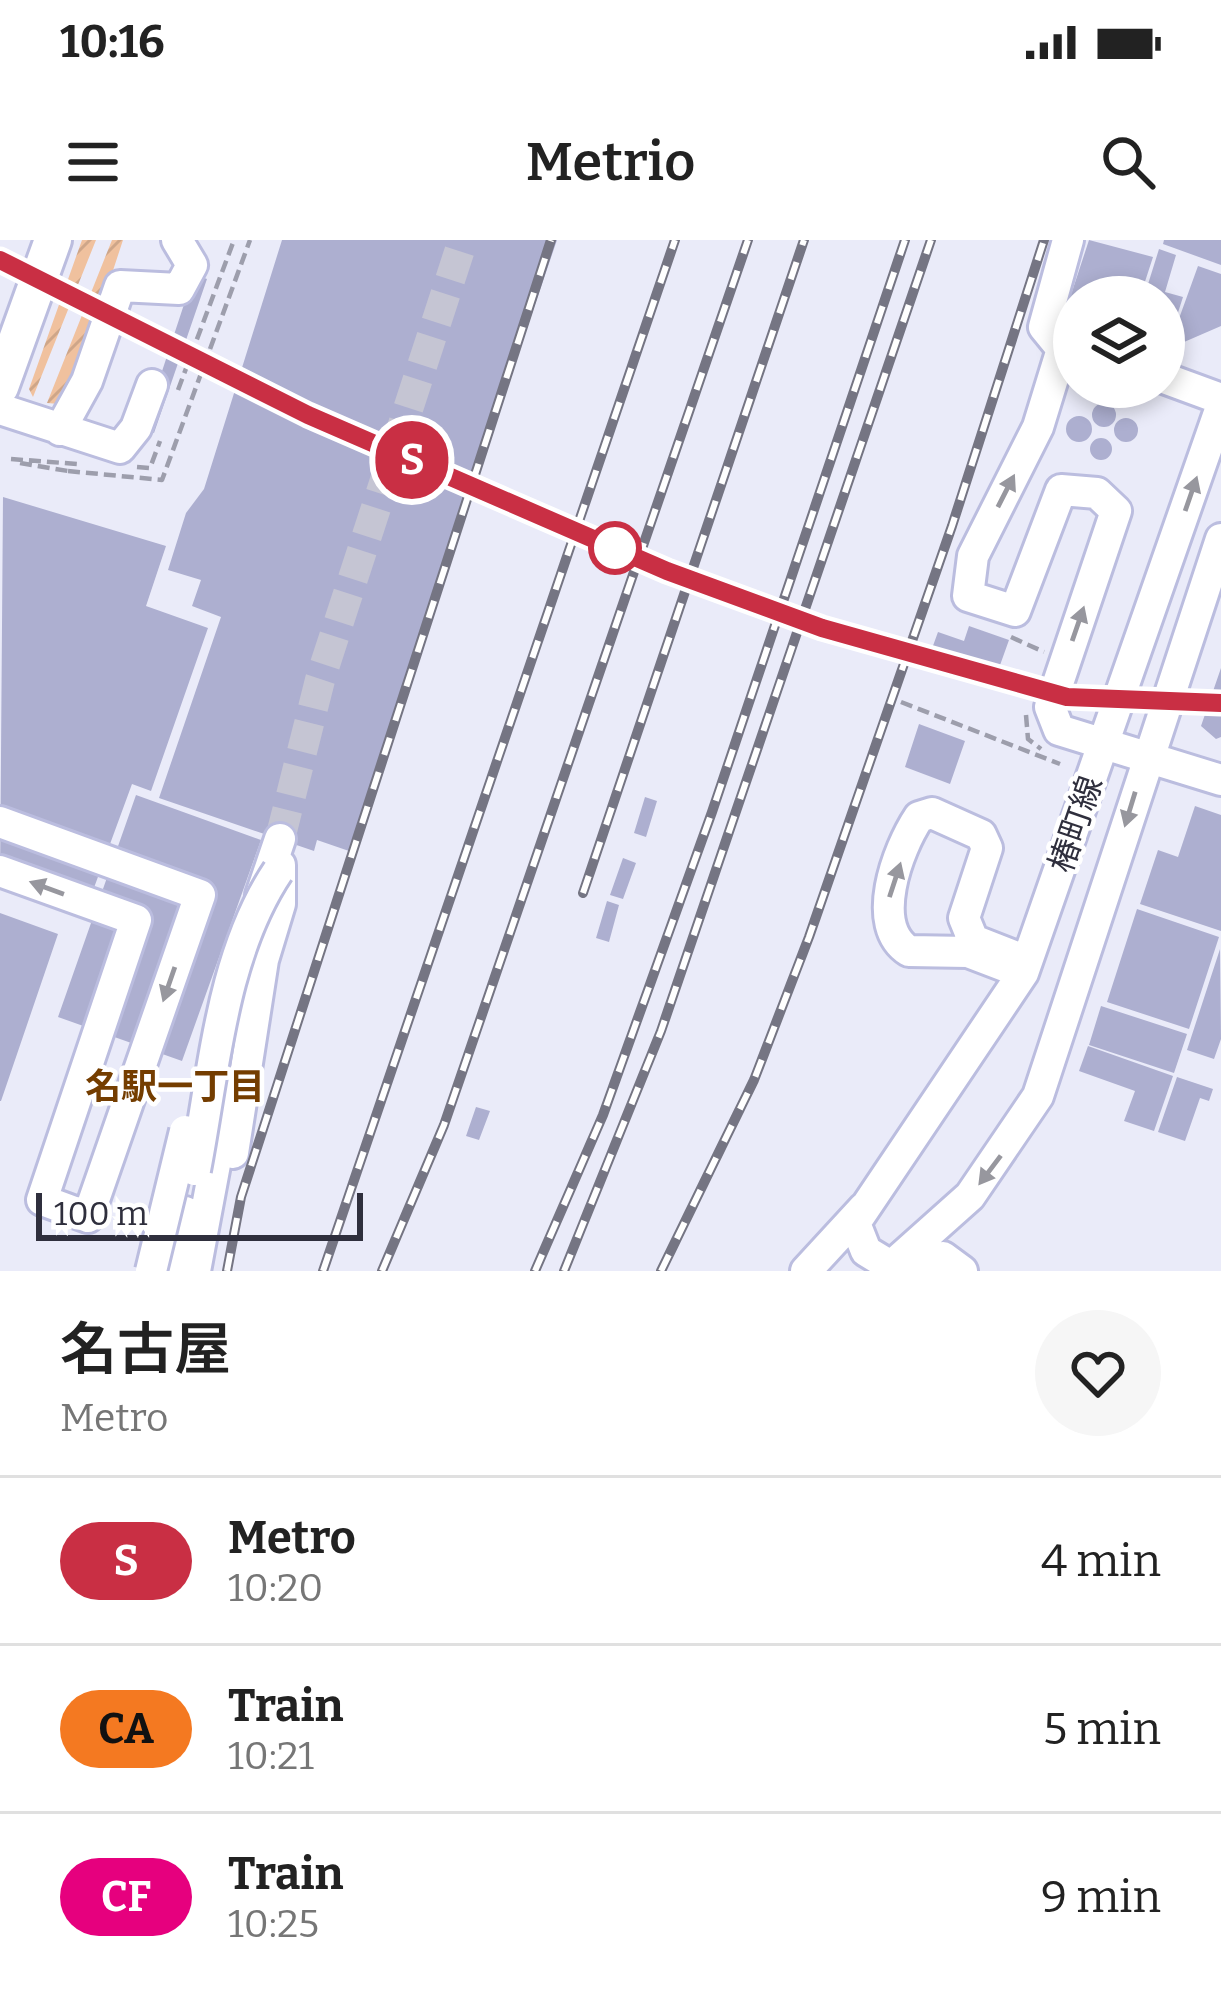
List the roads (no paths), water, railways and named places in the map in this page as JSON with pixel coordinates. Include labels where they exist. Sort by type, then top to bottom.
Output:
[{"type":"main road","points":[[0,387],[53,240]]},
{"type":"street","points":[[60,430],[87,381],[120,286],[179,289],[192,265],[177,240]]},
{"type":"street","points":[[1058,276],[1068,240]]},
{"type":"street","points":[[1053,294],[1044,327],[1053,336]]},
{"type":"street","points":[[0,409],[120,448],[136,428],[152,385]]},
{"type":"street","points":[[1185,387],[1221,403]]},
{"type":"street","points":[[1053,388],[974,556],[968,596],[1015,610],[1060,490],[1097,493],[1116,512],[1050,706],[1059,730],[1221,780]]},
{"type":"street","name":"椿町線","points":[[806,1271],[864,1208],[1025,967],[1221,403]]},
{"type":"street","name":"椿町線","points":[[888,1270],[944,1222],[990,1171],[1038,1096],[1221,538]]},
{"type":"street","points":[[932,813],[981,835],[987,848],[964,919],[973,940],[1025,967],[968,952],[909,951],[890,934],[886,908],[919,817],[932,813]]},
{"type":"street","points":[[0,822],[200,895],[88,1216],[42,1200],[136,920],[0,871]]},
{"type":"street","points":[[151,1271],[183,1136],[260,897],[281,851],[280,904],[263,959],[228,1185],[206,1269]]},
{"type":"street","points":[[172,1271],[234,978]]},
{"type":"street","points":[[206,1269],[220,1031]]},
{"type":"street","points":[[864,1208],[855,1223],[859,1239],[888,1270],[931,1256],[943,1257],[963,1271]]},
{"type":"street","points":[[944,1222],[963,1271]]},
{"type":"tunnel","points":[[280,839],[320,680],[463,240]]},
{"type":"railway","points":[[227,1271],[241,1197],[551,240]]},
{"type":"railway","points":[[323,1271],[675,240]]},
{"type":"railway","points":[[382,1271],[444,1125],[748,240]]},
{"type":"railway","points":[[583,893],[804,240]]},
{"type":"railway","points":[[535,1271],[603,1115],[712,812],[905,240]]},
{"type":"railway","points":[[564,1271],[661,1031],[931,240]]},
{"type":"railway","points":[[661,1271],[754,1080],[809,937],[952,526],[1044,240]]},
{"type":"metro line","name":"S","points":[[0,260],[308,415],[667,571],[822,628],[1067,697],[1221,703]]},
{"type":"district","name":"名駅一丁目","points":[[175,1086]]}]
